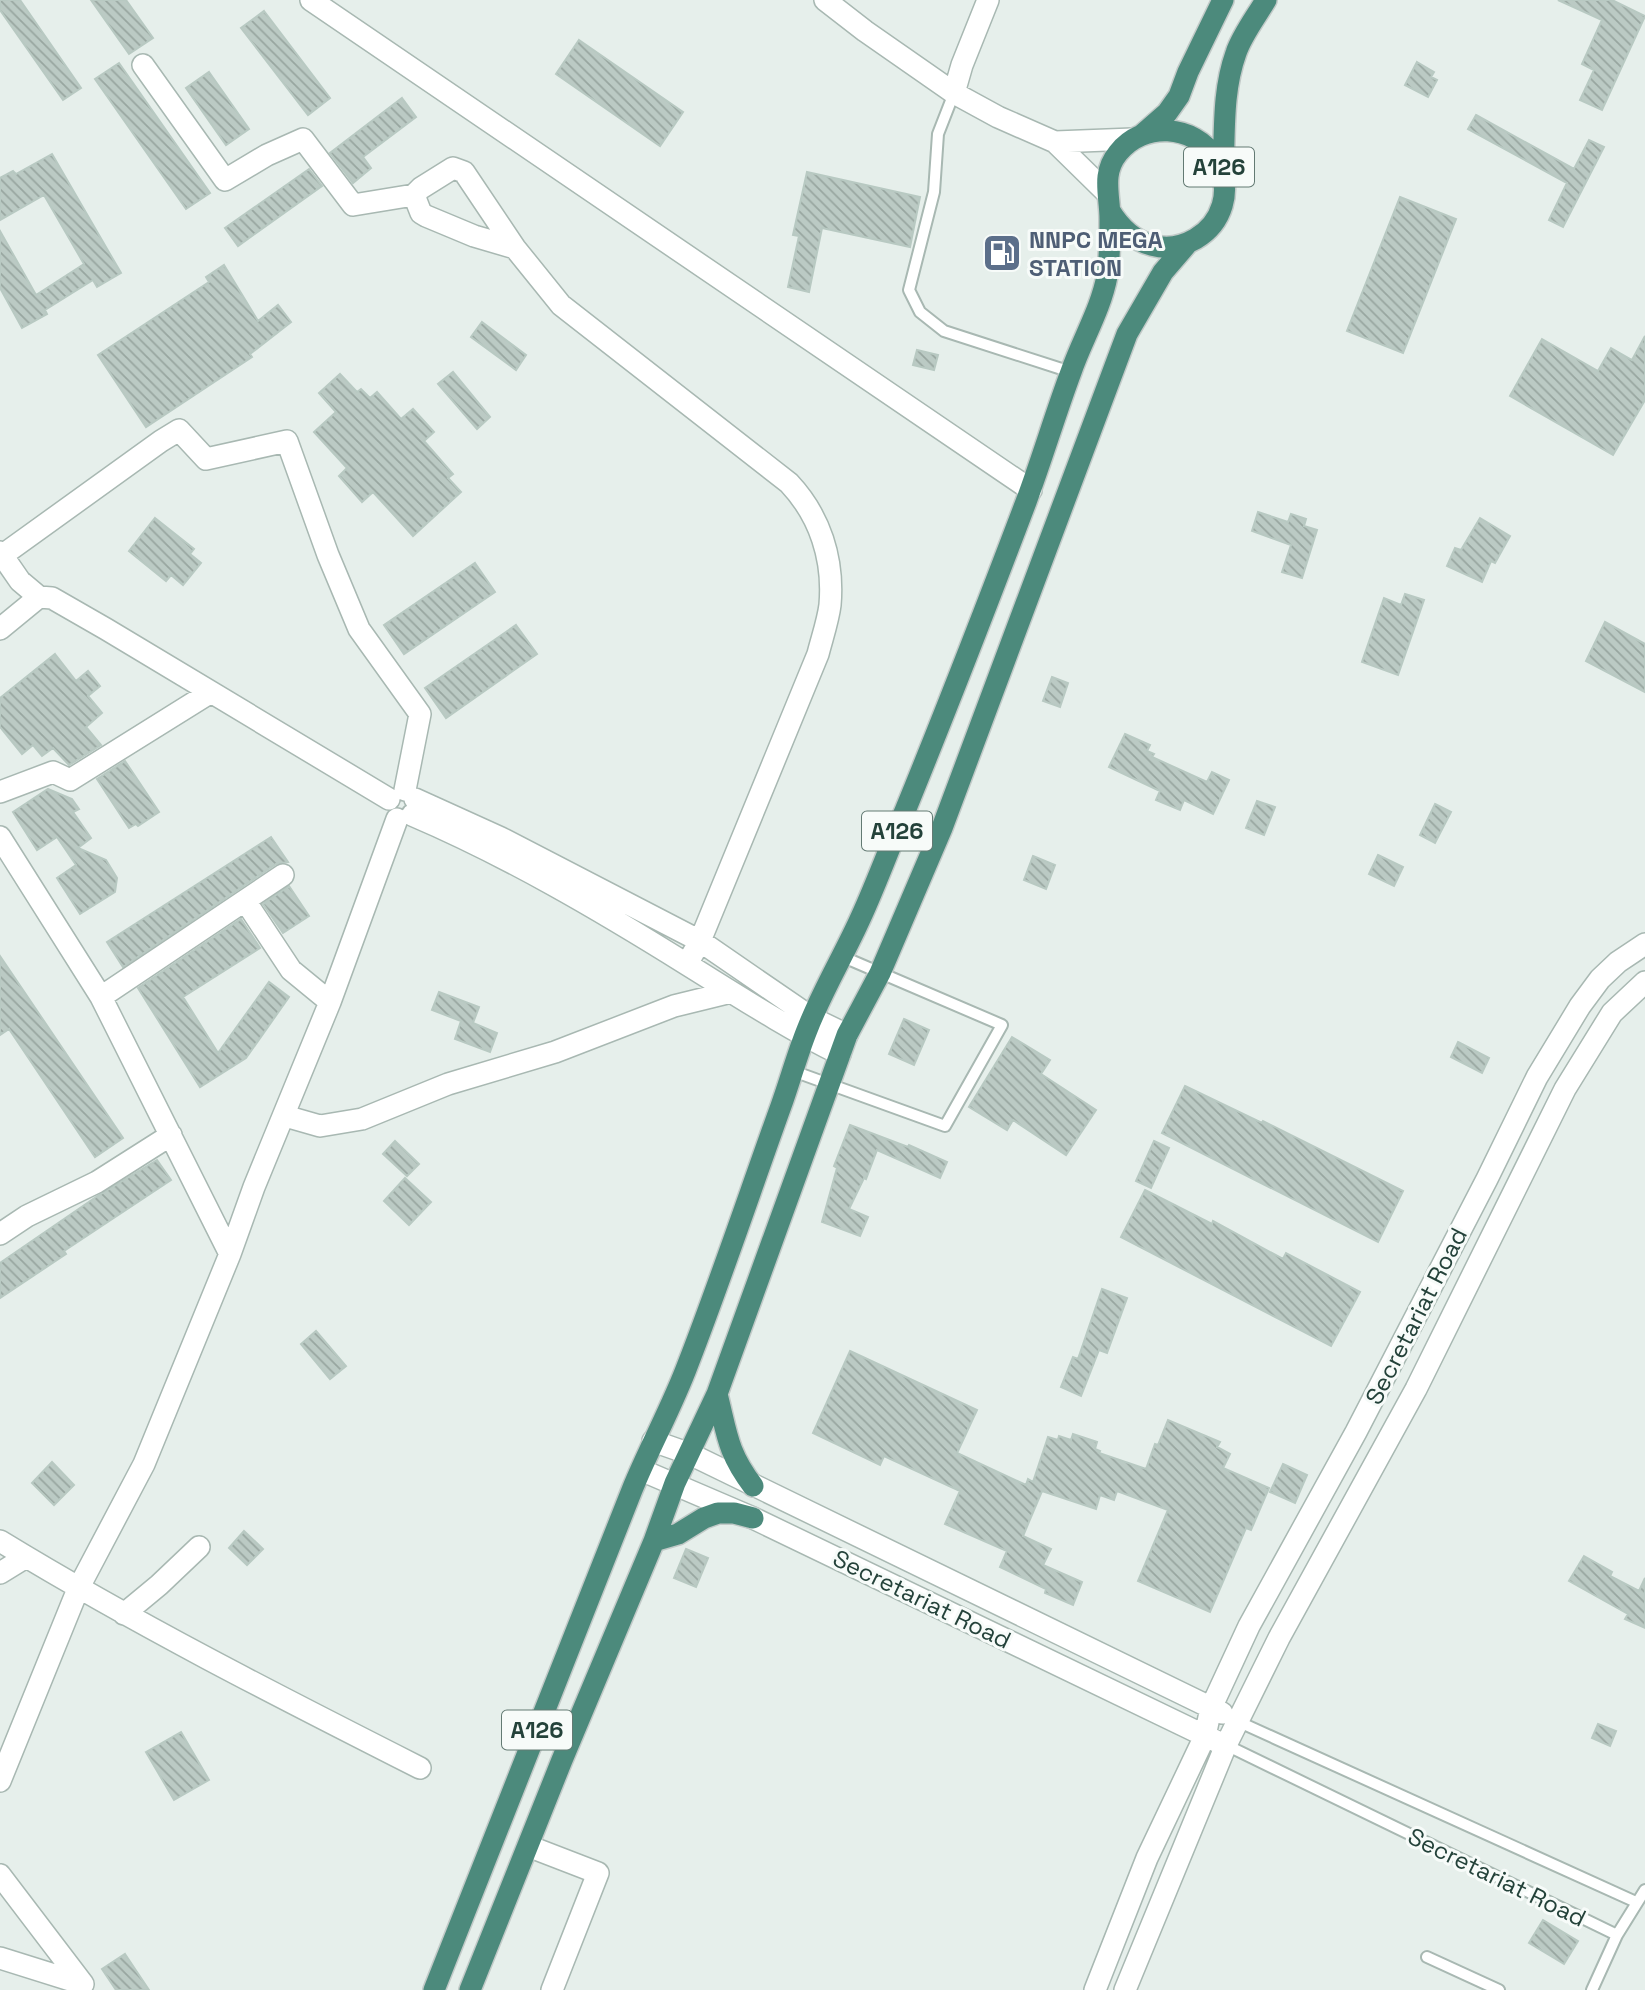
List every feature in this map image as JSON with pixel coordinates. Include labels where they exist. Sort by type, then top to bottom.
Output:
[{"type":"highway","name":"A126","points":[[434,1990],[641,1470],[686,1370],[808,1027],[861,918],[954,693],[1031,489],[1071,372],[1102,295],[1108,270],[1108,171],[1118,153],[1167,114],[1179,96],[1223,0]]},
{"type":"highway","name":"A126","points":[[470,1990],[654,1541],[675,1483],[717,1394],[844,1044],[880,973],[962,776],[1127,334],[1163,272],[1187,244],[1202,236],[1221,209],[1224,192],[1224,111],[1229,76],[1237,50],[1266,0]]},
{"type":"highway","name":"A126","points":[[1138,137],[1159,130],[1176,131],[1192,137],[1206,147],[1223,176]]},
{"type":"highway","points":[[1108,202],[1120,227],[1134,239],[1151,246],[1169,248],[1187,244]]},
{"type":"highway","points":[[717,1394],[727,1442],[753,1486]]},
{"type":"highway","points":[[654,1541],[678,1535],[704,1518],[718,1513],[734,1513],[753,1518]]},
{"type":"street","points":[[311,0],[1031,489]]},
{"type":"street","points":[[825,0],[954,93],[998,117],[1055,142],[1108,202]]},
{"type":"street","points":[[954,93],[962,65],[988,0]]},
{"type":"street","points":[[143,65],[225,180],[303,138],[353,205],[414,195],[453,168],[464,172],[516,247],[561,305],[789,483],[806,502],[826,548],[830,577],[830,607],[818,654],[700,941],[687,964]]},
{"type":"street","points":[[1055,142],[1138,137]]},
{"type":"street","points":[[414,195],[421,213],[426,216],[474,236],[516,247]]},
{"type":"street","points":[[0,1781],[78,1589],[144,1464],[330,1002],[404,805],[420,714],[359,629],[328,555],[287,441],[206,458],[179,430],[1,555],[20,581],[39,597],[52,598],[404,805],[520,867],[731,992],[844,1044]]},
{"type":"street","points":[[0,629],[39,597]]},
{"type":"street","points":[[0,792],[53,772],[71,780],[211,692]]},
{"type":"street","points":[[404,805],[500,838],[700,941],[808,1027]]},
{"type":"street","points":[[0,837],[101,997],[230,1254]]},
{"type":"street","points":[[101,997],[283,875]]},
{"type":"street","points":[[246,902],[291,970],[330,1002]]},
{"type":"street","name":"Secretariat Road","points":[[1095,1990],[1147,1858],[1205,1736],[1211,1708],[1249,1626],[1362,1420],[1556,1043],[1600,979],[1618,962],[1645,944]]},
{"type":"street","name":"Secretariat Road","points":[[1125,1990],[1226,1745],[1279,1638],[1416,1389],[1565,1089],[1612,1013],[1645,982]]},
{"type":"street","points":[[285,1116],[320,1126],[362,1119],[447,1084],[555,1052],[674,1006],[731,992]]},
{"type":"street","points":[[0,1234],[27,1216],[97,1182],[171,1135]]},
{"type":"street","name":"Secretariat Road","points":[[653,1441],[690,1454],[1237,1720]]},
{"type":"street","name":"Secretariat Road","points":[[641,1470],[753,1518],[1226,1745]]},
{"type":"street","points":[[0,1541],[124,1614],[420,1768]]},
{"type":"street","points":[[124,1614],[199,1547]]},
{"type":"street","points":[[0,1573],[26,1557]]},
{"type":"street","points":[[528,1846],[598,1873],[552,1990]]},
{"type":"street","points":[[0,1875],[83,1984],[0,1958]]},
{"type":"lane","points":[[954,93],[938,134],[934,192],[909,290],[920,312],[944,331],[1071,372]]},
{"type":"lane","points":[[793,1071],[945,1126],[1002,1025],[841,956]]},
{"type":"lane","name":"Secretariat Road","points":[[1237,1720],[1636,1902]]},
{"type":"lane","name":"Secretariat Road","points":[[1226,1745],[1616,1935]]},
{"type":"lane","points":[[1592,1990],[1616,1935],[1645,1890]]},
{"type":"lane","points":[[1427,1957],[1499,1990]]},
{"type":"building","points":[[0,0],[20,0],[81,88],[63,100],[0,10]]},
{"type":"building","points":[[91,0],[126,0],[153,38],[129,54]]},
{"type":"building","points":[[1558,0],[1612,0],[1645,16],[1602,110],[1580,100],[1594,70],[1582,64],[1602,20]]},
{"type":"building","points":[[264,11],[330,98],[308,115],[241,28]]},
{"type":"building","points":[[579,40],[683,112],[660,146],[556,74]]},
{"type":"building","points":[[1417,62],[1434,72],[1431,77],[1437,80],[1428,97],[1405,85]]},
{"type":"building","points":[[119,63],[210,193],[186,209],[95,79]]},
{"type":"building","points":[[209,72],[249,129],[226,145],[186,88]]},
{"type":"building","points":[[402,98],[416,117],[363,157],[371,168],[353,183],[330,153]]},
{"type":"building","points":[[1476,115],[1574,169],[1589,140],[1604,147],[1563,227],[1549,220],[1567,183],[1468,129]]},
{"type":"building","points":[[52,154],[121,273],[97,287],[93,280],[45,310],[47,314],[22,328],[0,288],[0,231],[36,295],[84,264],[44,195],[0,220],[0,178],[13,171],[16,174]]},
{"type":"building","points":[[309,169],[322,186],[238,246],[225,228]]},
{"type":"building","points":[[807,172],[920,197],[910,247],[822,228],[809,292],[788,287],[799,236],[793,235]]},
{"type":"building","points":[[1400,197],[1456,219],[1403,353],[1347,331]]},
{"type":"building","points":[[224,265],[258,321],[278,305],[291,322],[250,354],[252,357],[146,427],[98,355],[209,282],[206,277]]},
{"type":"building","points":[[482,322],[526,355],[516,370],[471,337]]},
{"type":"building","points":[[1645,336],[1645,400],[1613,455],[1510,396],[1542,339],[1598,371],[1611,348],[1632,360]]},
{"type":"building","points":[[917,350],[938,355],[934,370],[913,365]]},
{"type":"building","points":[[453,372],[490,417],[477,429],[438,384]]},
{"type":"building","points":[[340,374],[357,392],[361,389],[370,398],[377,392],[401,419],[413,409],[434,432],[424,441],[453,474],[448,478],[461,492],[413,536],[373,492],[362,502],[339,476],[347,468],[314,432],[336,412],[319,393]]},
{"type":"building","points":[[1258,512],[1288,522],[1291,514],[1306,519],[1304,526],[1317,530],[1302,578],[1282,572],[1291,545],[1252,531]]},
{"type":"building","points":[[155,518],[194,549],[190,554],[201,563],[183,585],[171,575],[166,581],[129,551]]},
{"type":"building","points":[[1480,518],[1510,536],[1495,563],[1491,561],[1482,582],[1447,566],[1455,548],[1461,550]]},
{"type":"building","points":[[475,563],[495,592],[404,654],[384,625]]},
{"type":"building","points":[[1405,594],[1424,600],[1398,675],[1362,662],[1384,598],[1401,605]]},
{"type":"building","points":[[1605,622],[1645,644],[1645,692],[1586,661]]},
{"type":"building","points":[[516,625],[537,654],[446,718],[425,688]]},
{"type":"building","points":[[55,654],[76,681],[88,671],[100,686],[88,696],[102,713],[86,727],[101,745],[69,765],[53,748],[42,756],[33,745],[22,754],[0,727],[0,698]]},
{"type":"building","points":[[1052,677],[1068,683],[1060,707],[1043,701]]},
{"type":"building","points":[[1125,734],[1150,745],[1147,751],[1154,754],[1152,757],[1207,782],[1212,772],[1229,780],[1213,814],[1184,800],[1180,810],[1156,800],[1160,791],[1109,767]]},
{"type":"building","points":[[125,761],[159,812],[138,826],[136,824],[129,828],[97,779]]},
{"type":"building","points":[[48,789],[72,799],[79,809],[73,812],[91,838],[78,848],[106,860],[117,878],[115,892],[80,914],[57,878],[76,865],[57,837],[37,850],[13,812]]},
{"type":"building","points":[[1257,801],[1275,807],[1264,835],[1246,828]]},
{"type":"building","points":[[1435,804],[1451,812],[1435,843],[1420,835]]},
{"type":"building","points":[[271,837],[288,862],[276,864],[123,967],[107,942]]},
{"type":"building","points":[[1378,855],[1403,867],[1394,886],[1369,874]]},
{"type":"building","points":[[1033,856],[1055,865],[1046,889],[1024,880]]},
{"type":"building","points":[[289,886],[309,916],[283,933],[263,904]]},
{"type":"building","points":[[241,919],[260,948],[183,997],[218,1053],[269,982],[289,997],[246,1058],[200,1087],[138,988]]},
{"type":"building","points":[[0,956],[123,1138],[95,1157],[9,1029],[0,1035]]},
{"type":"building","points":[[439,992],[479,1007],[473,1023],[497,1033],[490,1052],[455,1039],[461,1021],[432,1010]]},
{"type":"building","points":[[904,1019],[929,1030],[914,1065],[889,1054]]},
{"type":"building","points":[[1012,1037],[1050,1060],[1041,1074],[1096,1110],[1066,1155],[1013,1120],[1007,1130],[969,1107]]},
{"type":"building","points":[[1458,1042],[1489,1058],[1482,1073],[1451,1057]]},
{"type":"building","points":[[1185,1086],[1262,1123],[1263,1121],[1403,1191],[1378,1242],[1162,1133]]},
{"type":"building","points":[[850,1125],[908,1147],[909,1145],[947,1162],[940,1178],[877,1150],[866,1179],[864,1178],[849,1209],[868,1217],[860,1236],[822,1222],[837,1168],[834,1166]]},
{"type":"building","points":[[395,1141],[419,1164],[407,1176],[383,1154]]},
{"type":"building","points":[[1154,1141],[1169,1148],[1151,1188],[1136,1181]]},
{"type":"building","points":[[157,1160],[171,1180],[64,1251],[66,1254],[0,1298],[0,1263],[96,1197]]},
{"type":"building","points":[[405,1178],[431,1202],[409,1225],[384,1201]]},
{"type":"building","points":[[1145,1190],[1212,1224],[1213,1221],[1283,1259],[1286,1253],[1360,1292],[1331,1346],[1121,1237]]},
{"type":"building","points":[[1102,1289],[1127,1298],[1107,1353],[1099,1350],[1081,1396],[1061,1387],[1073,1357],[1078,1359]]},
{"type":"building","points":[[316,1331],[346,1366],[330,1379],[301,1344]]},
{"type":"building","points":[[850,1351],[977,1410],[957,1453],[1026,1485],[1028,1479],[1033,1482],[1048,1437],[1058,1440],[1059,1436],[1071,1440],[1073,1434],[1097,1442],[1095,1449],[1100,1451],[1099,1453],[1146,1469],[1168,1420],[1220,1442],[1217,1447],[1230,1454],[1223,1468],[1269,1488],[1251,1530],[1246,1528],[1210,1612],[1138,1581],[1168,1510],[1117,1491],[1114,1500],[1100,1495],[1096,1509],[1042,1491],[1023,1536],[1051,1549],[1043,1565],[1082,1582],[1073,1605],[1045,1593],[1046,1589],[1000,1567],[1007,1551],[945,1524],[960,1491],[884,1456],[880,1465],[813,1433]]},
{"type":"building","points":[[52,1462],[74,1485],[54,1505],[32,1483]]},
{"type":"building","points":[[1283,1464],[1307,1475],[1295,1503],[1270,1492]]},
{"type":"building","points":[[244,1531],[263,1549],[247,1565],[229,1548]]},
{"type":"building","points":[[686,1549],[708,1558],[696,1587],[674,1578]]},
{"type":"building","points":[[1584,1556],[1612,1572],[1610,1576],[1639,1591],[1645,1578],[1645,1628],[1625,1619],[1628,1614],[1569,1581]]},
{"type":"building","points":[[1598,1724],[1616,1731],[1610,1746],[1592,1738]]},
{"type":"building","points":[[181,1732],[209,1780],[174,1800],[146,1752]]},
{"type":"building","points":[[1543,1920],[1578,1941],[1564,1964],[1529,1943]]},
{"type":"building","points":[[125,1954],[149,1990],[116,1990],[102,1969]]},
{"type":"place","name":"NNPC MEGA STATION","points":[[1002,253]]}]
